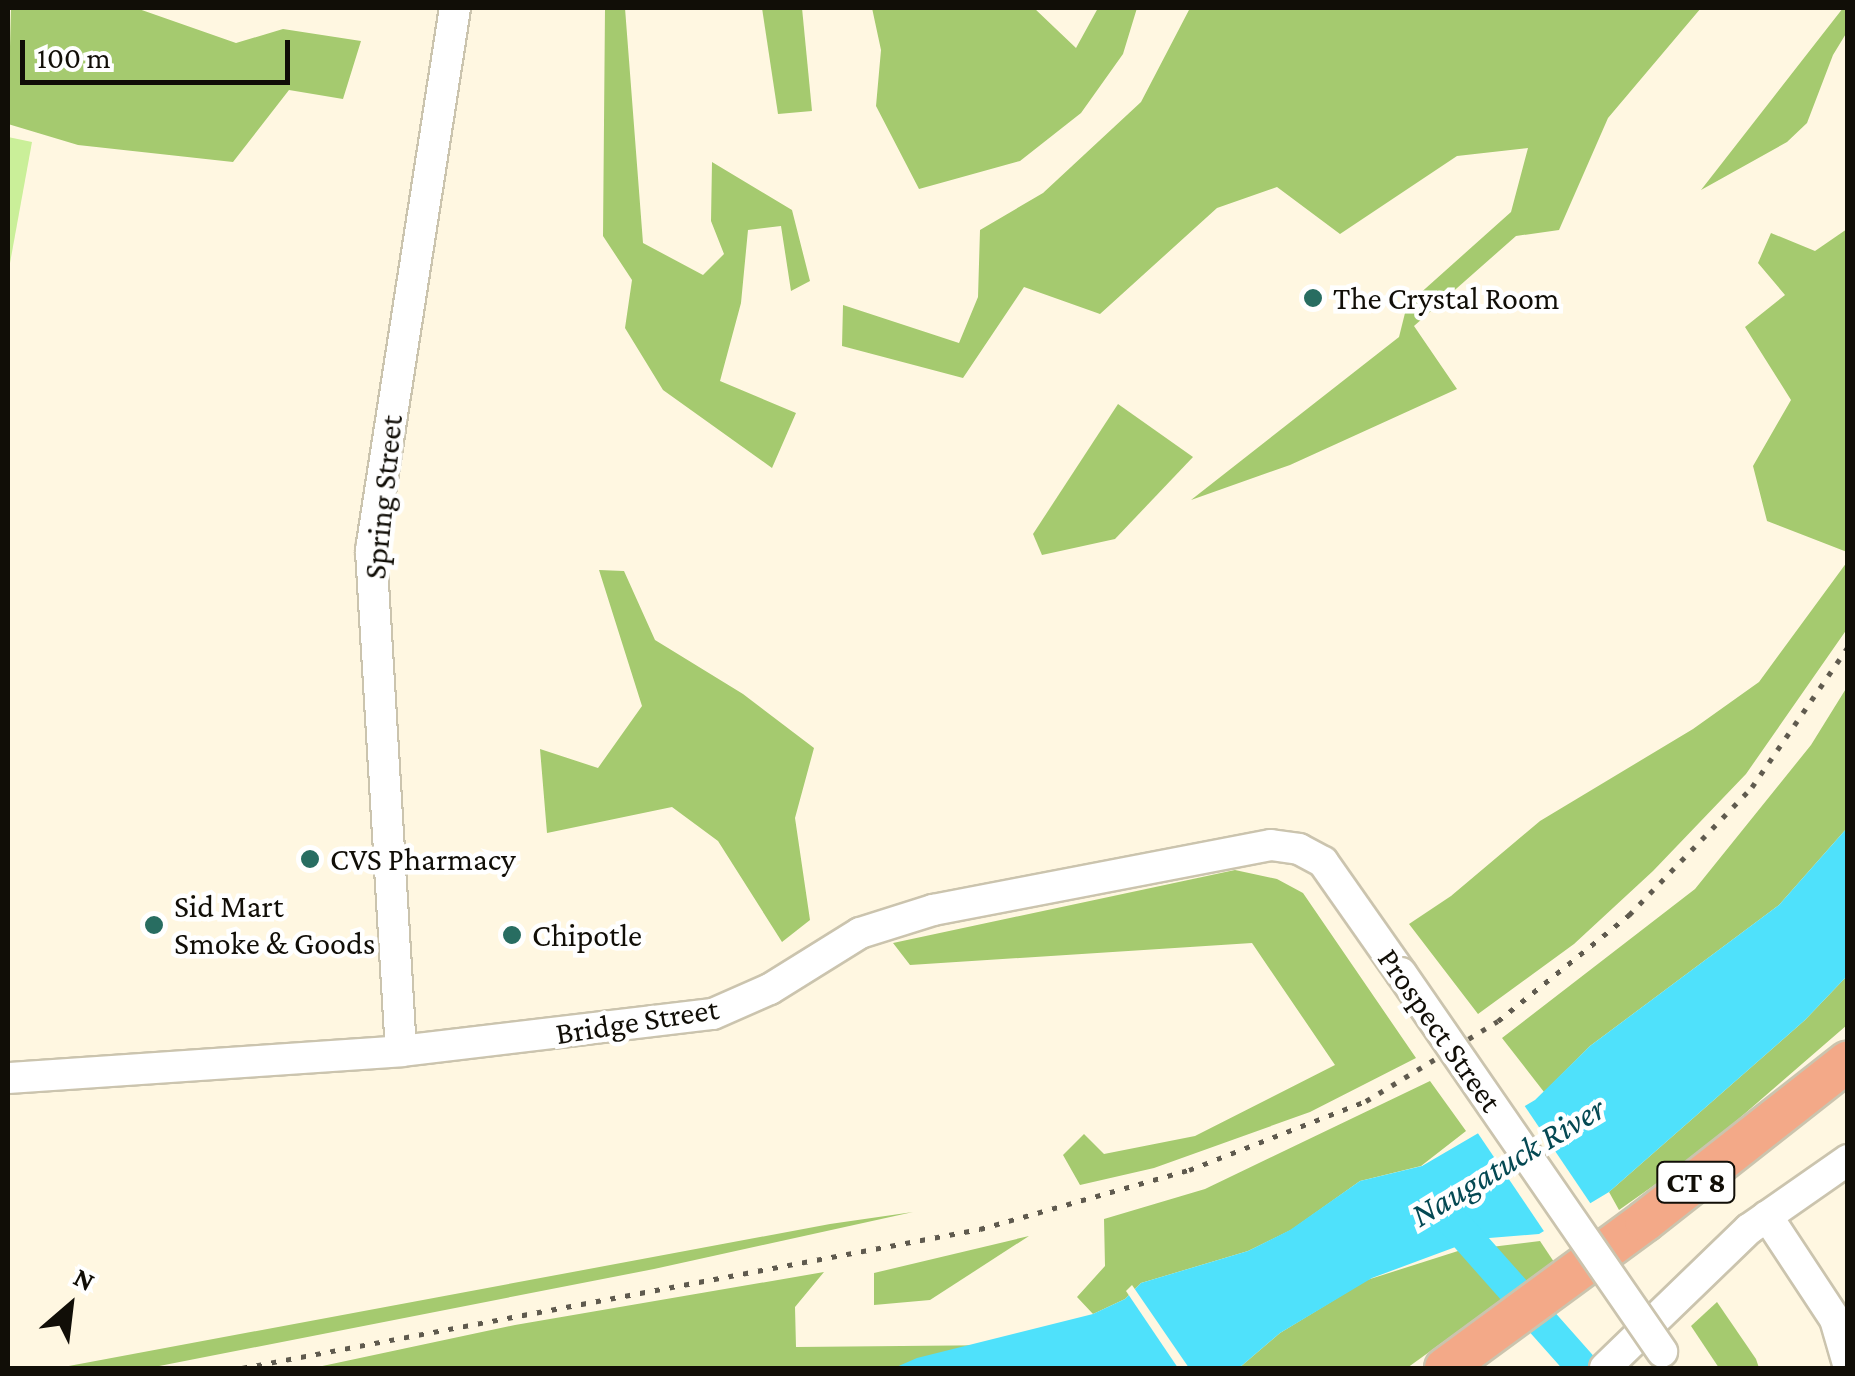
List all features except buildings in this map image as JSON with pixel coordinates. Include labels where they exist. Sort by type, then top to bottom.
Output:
[{"type":"highway","name":"CT 8","points":[[1493,1368],[1540,1317],[1848,1060]]},
{"type":"highway","name":"CT 8","points":[[1445,1368],[1540,1317],[1848,1094]]},
{"type":"main road","name":"Spring Street","points":[[401,1051],[371,550],[456,8]]},
{"type":"main road","name":"Bridge Street","points":[[8,1078],[401,1051],[713,1014],[770,989],[860,933],[933,910],[1265,846],[1300,849]]},
{"type":"main road","name":"Prospect Street","points":[[1300,849],[1328,867],[1667,1360]]},
{"type":"main road","points":[[1605,1368],[1700,1272],[1767,1216],[1848,1160]]},
{"type":"main road","points":[[1767,1216],[1835,1319],[1848,1364]]},
{"type":"green space","points":[[11,8],[136,8],[236,43],[283,29],[361,41],[343,99],[289,90],[233,162],[78,145],[8,124]]},
{"type":"green space","points":[[605,8],[625,8],[643,243],[703,275],[724,254],[711,221],[712,162],[792,210],[810,281],[791,291],[781,226],[748,230],[741,303],[720,381],[796,413],[772,468],[663,390],[625,328],[632,280],[603,236]]},
{"type":"green space","points":[[762,8],[802,8],[812,111],[778,114]]},
{"type":"green space","points":[[872,8],[1034,8],[1076,48],[1098,8],[1137,8],[1123,54],[1081,113],[1020,161],[919,189],[876,106],[881,50]]},
{"type":"green space","points":[[1190,8],[1701,8],[1608,118],[1559,230],[1516,236],[1414,326],[1457,389],[1290,465],[1191,500],[1399,337],[1407,305],[1511,212],[1528,148],[1457,156],[1340,234],[1277,187],[1217,208],[1100,314],[1024,287],[963,378],[842,346],[843,305],[959,343],[978,297],[980,230],[1043,193],[1141,102]]},
{"type":"green space","points":[[1843,8],[1847,8],[1847,32],[1833,55],[1807,123],[1787,142],[1701,190]]},
{"type":"green space","points":[[8,137],[32,142],[8,274]]},
{"type":"green space","points":[[1847,229],[1847,552],[1767,521],[1753,466],[1791,400],[1745,327],[1785,295],[1758,263],[1771,233],[1815,251]]},
{"type":"green space","points":[[1118,404],[1193,457],[1115,539],[1042,555],[1033,534]]},
{"type":"green space","points":[[1847,562],[1847,629],[1746,774],[1653,871],[1574,944],[1478,1014],[1409,924],[1451,896],[1540,821],[1693,729],[1759,682]]},
{"type":"green space","points":[[599,570],[624,571],[655,640],[743,694],[814,748],[795,818],[810,920],[782,942],[718,841],[672,807],[547,833],[540,749],[598,768],[642,706]]},
{"type":"green space","points":[[1847,687],[1847,828],[1779,905],[1590,1046],[1544,1092],[1502,1038],[1695,889],[1811,745]]},
{"type":"green space","points":[[1235,870],[1277,879],[1303,893],[1416,1058],[1310,1112],[1154,1168],[1080,1185],[1063,1155],[1084,1134],[1104,1154],[1195,1136],[1335,1065],[1252,943],[910,965],[893,943]]},
{"type":"green space","points":[[1847,976],[1847,1025],[1697,1155],[1619,1210],[1609,1192],[1805,1020]]},
{"type":"green space","points":[[1430,1081],[1466,1131],[1421,1166],[1360,1181],[1291,1230],[1248,1251],[1141,1283],[1125,1299],[1093,1314],[1077,1297],[1105,1266],[1104,1219],[1205,1189]]},
{"type":"green space","points":[[913,1212],[654,1269],[149,1368],[58,1368],[830,1224]]},
{"type":"green space","points":[[1029,1236],[930,1300],[874,1305],[874,1273]]},
{"type":"green space","points":[[1540,1241],[1554,1262],[1407,1368],[1239,1368],[1280,1333],[1367,1280],[1458,1251]]},
{"type":"green space","points":[[824,1272],[795,1307],[796,1347],[1007,1345],[911,1368],[313,1368],[515,1325]]},
{"type":"green space","points":[[1717,1302],[1759,1368],[1719,1368],[1691,1326]]},
{"type":"water","name":"Naugatuck River","points":[[1847,828],[1847,976],[1805,1020],[1609,1192],[1539,1234],[1477,1239],[1372,1278],[1280,1333],[1239,1368],[894,1368],[917,1358],[1093,1314],[1125,1299],[1141,1283],[1248,1251],[1290,1230],[1360,1181],[1422,1166],[1535,1100],[1590,1046],[1779,905]]},
{"type":"pier","points":[[1522,1102],[1593,1207],[1548,1237],[1477,1132]]},
{"type":"pier","points":[[1132,1285],[1189,1368],[1178,1368],[1126,1291]]},
{"type":"waterway","name":"Naugatuck River","points":[[1440,1207],[1583,1368]]},
{"type":"railway","points":[[242,1368],[980,1229],[1189,1170],[1366,1101],[1498,1021],[1629,915],[1752,787],[1848,647]]},
{"type":"place","name":"The Crystal Room","points":[[1313,298]]},
{"type":"place","name":"CVS Pharmacy","points":[[310,859]]},
{"type":"place","name":"Sid Mart Smoke & Goods","points":[[154,925]]},
{"type":"place","name":"Chipotle","points":[[512,935]]}]
